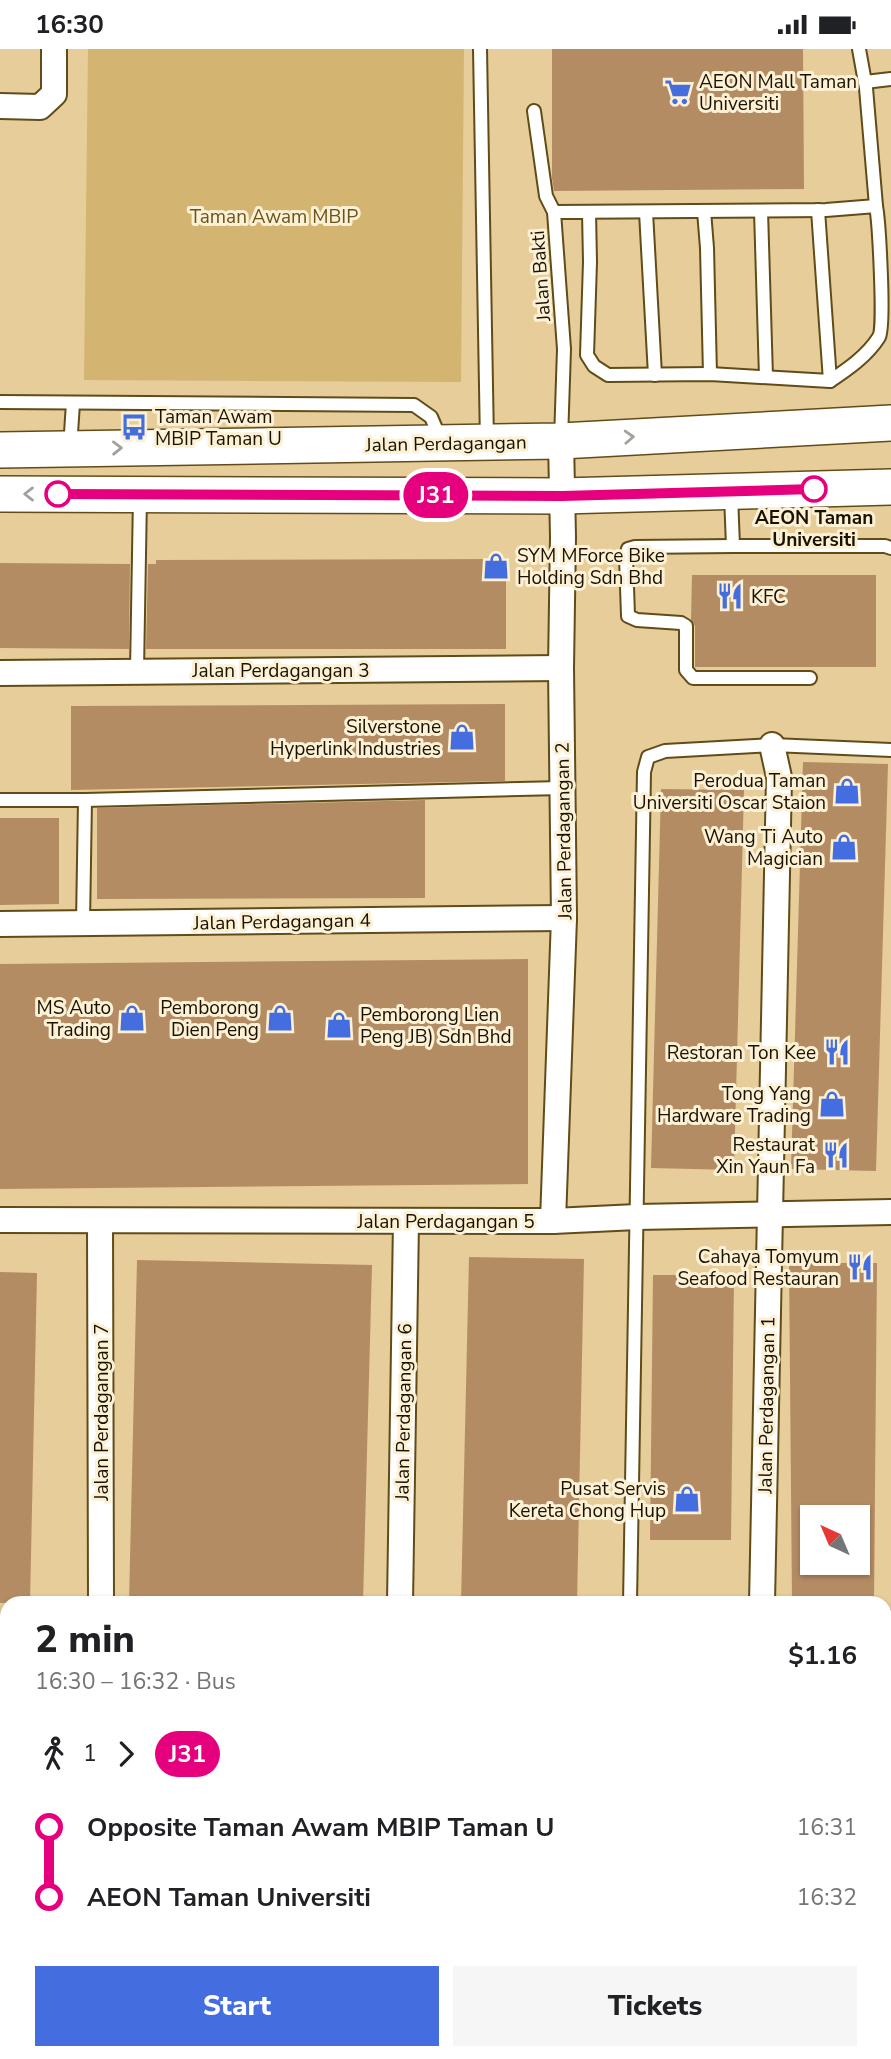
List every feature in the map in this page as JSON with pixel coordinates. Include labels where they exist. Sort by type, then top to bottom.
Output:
[{"type":"main road","name":"Jalan Perdagangan","points":[[0,450],[561,441],[890,423]]},
{"type":"main road","points":[[0,494],[562,496],[884,488]]},
{"type":"street","points":[[0,106],[40,107],[54,95],[54,49]]},
{"type":"street","name":"Jalan Perdagangan 2","points":[[553,1221],[564,918],[561,441]]},
{"type":"street","name":"Jalan Perdagangan 3","points":[[0,673],[561,668]]},
{"type":"street","name":"Jalan Perdagangan 1","points":[[762,1596],[779,777],[772,745]]},
{"type":"street","name":"Jalan Perdagangan 4","points":[[0,924],[564,918]]},
{"type":"street","name":"Jalan Perdagangan 5","points":[[0,1220],[553,1221],[891,1212]]},
{"type":"street","name":"Jalan Perdagangan 7","points":[[100,1221],[101,1596]]},
{"type":"street","name":"Jalan Perdagangan 6","points":[[400,1596],[407,1221]]},
{"type":"lane","points":[[480,49],[487,442]]},
{"type":"lane","points":[[589,212],[587,355],[594,366],[608,375],[710,374],[830,381],[867,353],[881,334],[880,240],[865,82],[859,49]]},
{"type":"lane","points":[[865,82],[891,79]]},
{"type":"lane","name":"Jalan Bakti","points":[[534,111],[546,196],[554,212],[564,349],[561,441]]},
{"type":"lane","points":[[554,212],[818,210],[876,206]]},
{"type":"lane","points":[[818,210],[830,381]]},
{"type":"lane","points":[[704,211],[710,374]]},
{"type":"lane","points":[[761,211],[766,377]]},
{"type":"lane","points":[[646,212],[655,375]]},
{"type":"lane","points":[[0,402],[414,405],[431,417],[442,443]]},
{"type":"lane","points":[[70,449],[73,403]]},
{"type":"lane","points":[[731,491],[733,546]]},
{"type":"lane","points":[[137,671],[139,494]]},
{"type":"lane","points":[[810,678],[693,678],[686,670],[686,626],[681,623],[628,616],[628,549],[733,546],[891,548]]},
{"type":"lane","points":[[630,1596],[644,772],[648,757],[664,751],[772,745],[891,750]]},
{"type":"lane","points":[[0,800],[562,787]]},
{"type":"lane","points":[[83,923],[85,800]]},
{"type":"green space","name":"Taman Awam MBIP","points":[[88,49],[464,49],[461,382],[84,380]]},
{"type":"building","name":"AEON Mall Taman Universiti","points":[[552,49],[803,49],[804,189],[554,191]]},
{"type":"building","points":[[506,559],[506,649],[146,649],[148,564],[156,564],[156,560]]},
{"type":"building","points":[[0,563],[130,564],[129,649],[0,648]]},
{"type":"building","points":[[692,575],[876,575],[876,667],[695,667],[695,626],[691,619]]},
{"type":"building","points":[[505,704],[505,781],[71,790],[71,706]]},
{"type":"building","points":[[803,762],[888,764],[876,1171],[791,1169]]},
{"type":"building","points":[[661,789],[744,790],[734,1170],[651,1168]]},
{"type":"building","points":[[425,800],[425,898],[97,899],[97,808]]},
{"type":"building","points":[[0,818],[59,818],[59,904],[0,905]]},
{"type":"building","points":[[528,959],[528,1184],[0,1189],[0,964]]},
{"type":"building","points":[[469,1257],[584,1259],[577,1596],[461,1596]]},
{"type":"building","points":[[137,1260],[372,1265],[363,1596],[129,1596]]},
{"type":"building","points":[[789,1263],[877,1263],[874,1596],[792,1596]]},
{"type":"building","points":[[0,1272],[37,1273],[30,1596],[0,1596]]},
{"type":"building","points":[[653,1275],[734,1275],[731,1540],[650,1540]]},
{"type":"bus line","name":"J31","points":[[58,494],[562,496],[814,489]]},
{"type":"place","name":"AEON Mall Taman Universiti","points":[[678,92]]},
{"type":"place","name":"Taman Awam MBIP Taman U","points":[[134,427]]},
{"type":"place","name":"AEON Taman Universiti","points":[[814,489]]},
{"type":"place","name":"SYM MForce Bike Holding Sdn Bhd","points":[[496,566]]},
{"type":"place","name":"KFC","points":[[730,596]]},
{"type":"place","name":"Silverstone Hyperlink Industries","points":[[462,737]]},
{"type":"place","name":"Perodua Taman Universiti Oscar Staion","points":[[847,791]]},
{"type":"place","name":"Wang Ti Auto Magician","points":[[844,847]]},
{"type":"place","name":"MS Auto Trading","points":[[132,1018]]},
{"type":"place","name":"Pemborong Dien Peng","points":[[280,1018]]},
{"type":"place","name":"Pemborong Lien Peng JB) Sdn Bhd","points":[[339,1025]]},
{"type":"place","name":"Restoran Ton Kee","points":[[837,1052]]},
{"type":"place","name":"Tong Yang Hardware Trading","points":[[832,1104]]},
{"type":"place","name":"Restaurat Xin Yaun Fa","points":[[836,1155]]},
{"type":"place","name":"Cahaya Tomyum Seafood Restauran","points":[[860,1267]]},
{"type":"place","name":"Pusat Servis Kereta Chong Hup","points":[[687,1499]]}]
